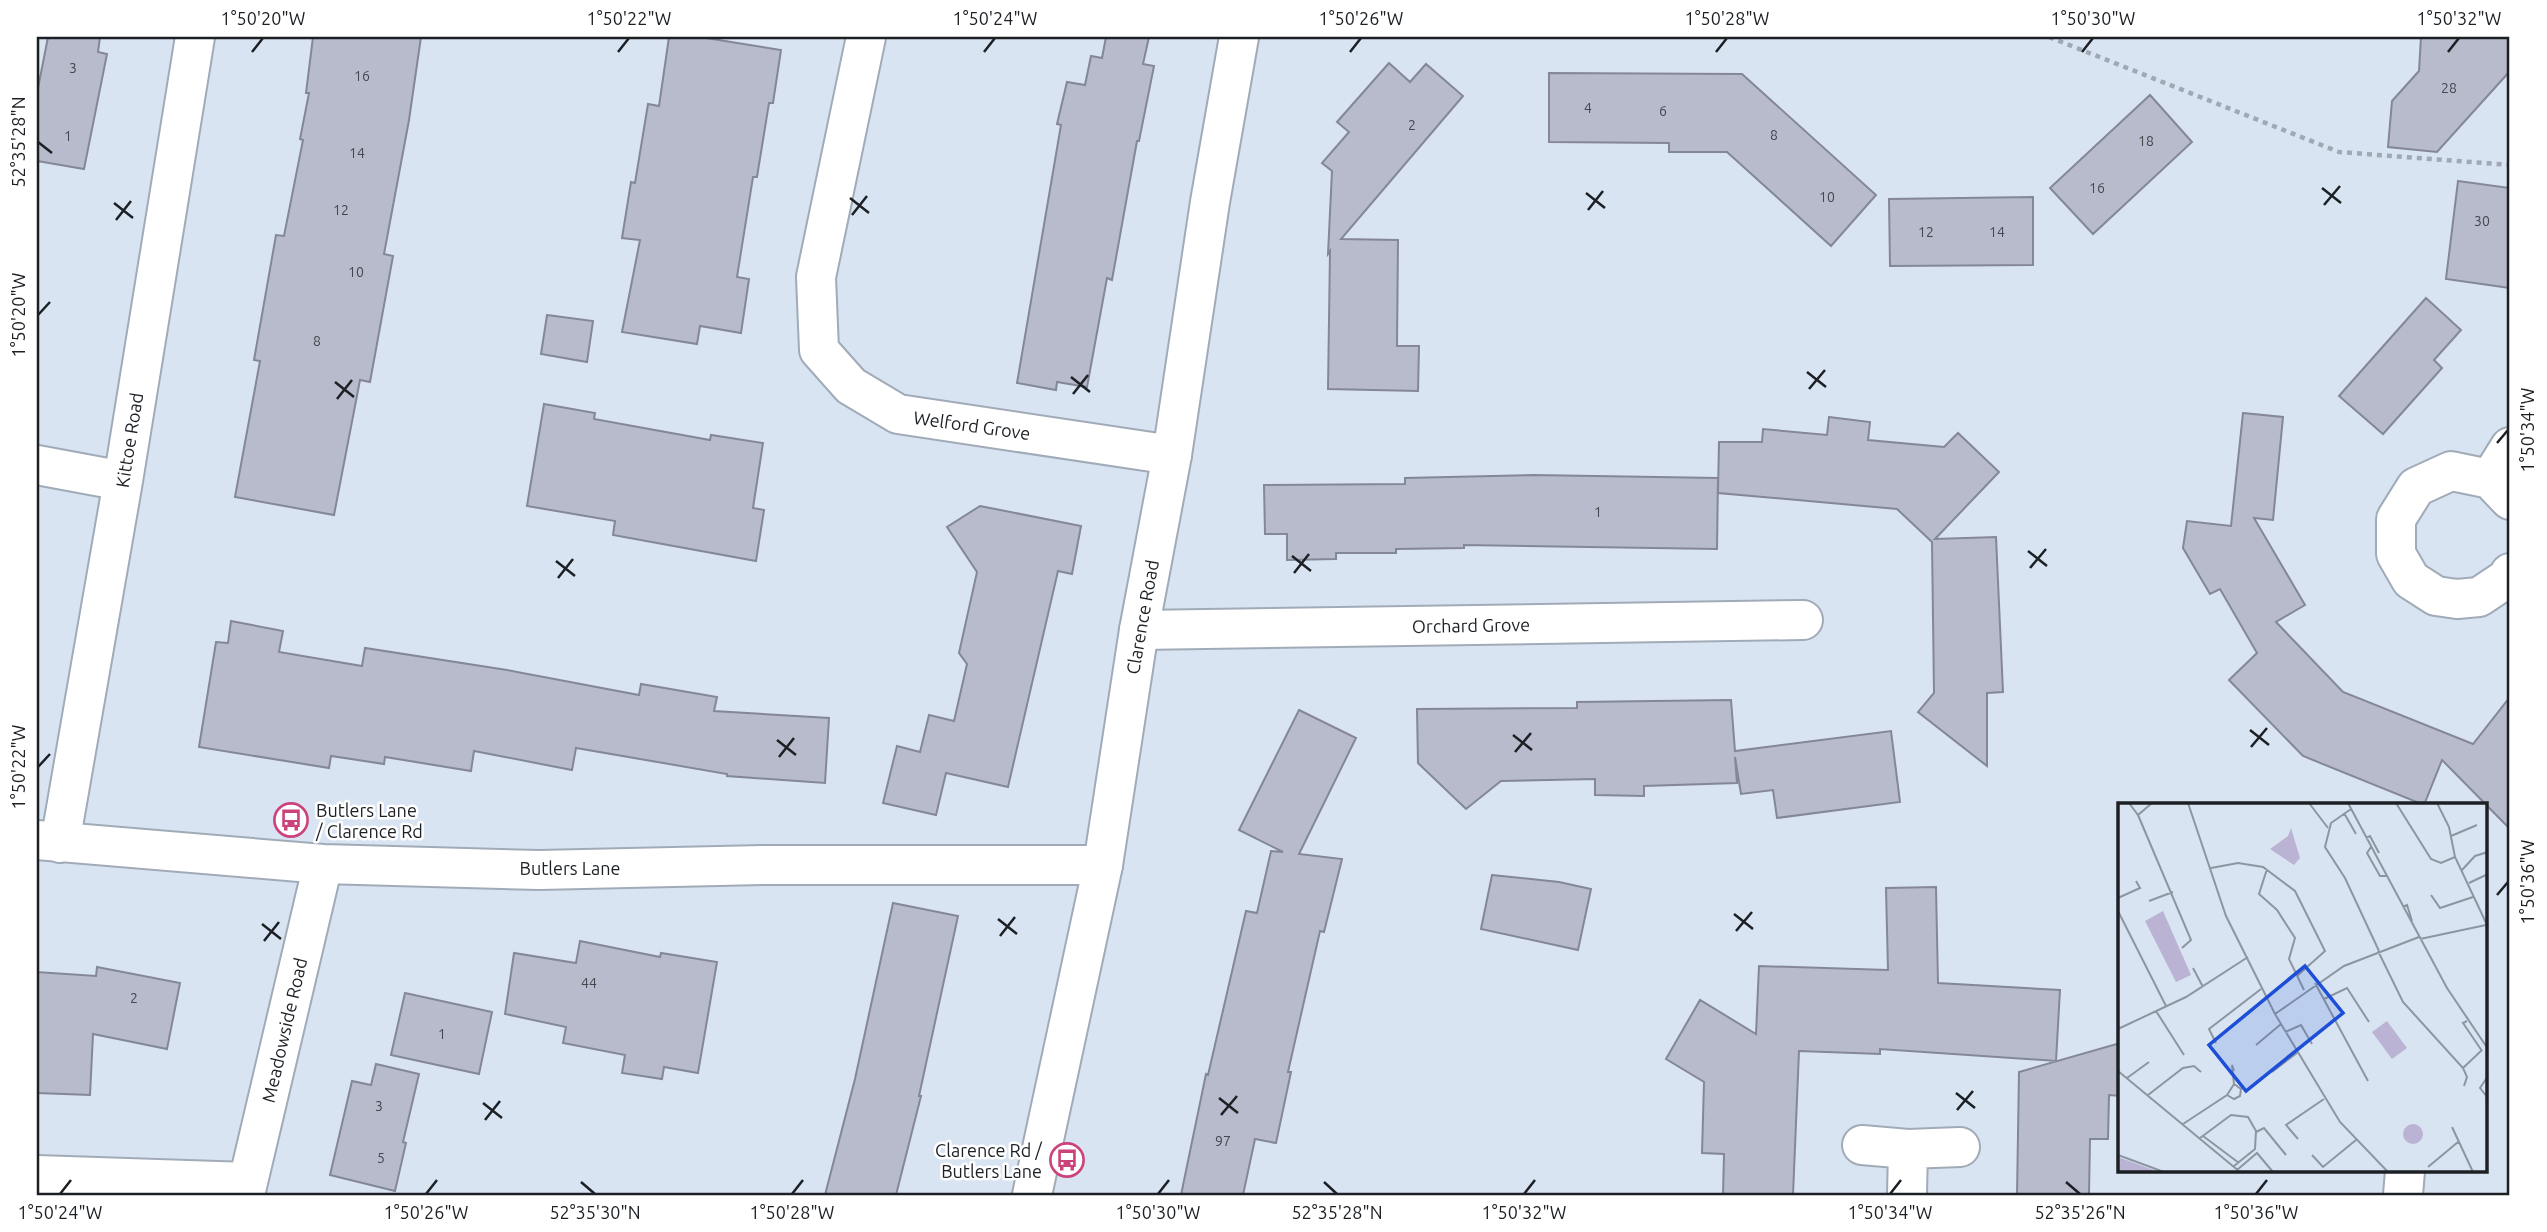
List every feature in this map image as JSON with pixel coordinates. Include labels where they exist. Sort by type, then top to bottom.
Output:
[{"type":"street","name":"Kittoe Road","points":[[48,841],[123,481],[195,37]]},
{"type":"street","name":"Welford Grove","points":[[866,37],[816,277],[819,350],[850,386],[898,414],[1172,455]]},
{"type":"street","name":"Clarence Road","points":[[1032,1195],[1103,865],[1139,630],[1172,455],[1210,202],[1239,37]]},
{"type":"street","points":[[2510,447],[2500,489],[2451,471],[2416,487],[2396,519],[2396,554],[2412,580],[2436,596],[2457,599],[2479,597],[2506,579],[2510,573]]},
{"type":"street","points":[[37,465],[123,481]]},
{"type":"street","name":"Orchard Grove","points":[[1139,630],[1803,620]]},
{"type":"street","name":"Butlers Lane","points":[[48,841],[323,864],[539,870],[1103,865]]},
{"type":"street","name":"Meadowside Road","points":[[246,1189],[323,864]]},
{"type":"street","points":[[1862,1145],[1908,1149],[1960,1147]]},
{"type":"street","points":[[1907,1195],[1908,1149]]},
{"type":"street","points":[[2403,1195],[2405,1172]]},
{"type":"street","points":[[37,1175],[246,1189]]},
{"type":"path","points":[[2049,37],[2339,152],[2510,164]]},
{"type":"building","points":[[48,37],[100,37],[98,52],[107,54],[84,169],[37,161],[37,93]]},
{"type":"building","points":[[313,37],[421,37],[409,120],[384,254],[393,256],[370,382],[360,380],[334,515],[235,497],[260,361],[254,360],[276,235],[284,236],[303,140],[300,139],[309,93],[306,93]]},
{"type":"building","points":[[669,37],[700,37],[781,50],[757,177],[753,177],[737,277],[749,279],[741,333],[700,326],[697,344],[622,332],[640,240],[622,238],[631,182],[635,183],[648,104],[659,106]]},
{"type":"building","points":[[1106,37],[1149,37],[1143,64],[1154,66],[1137,141],[1112,280],[1107,278],[1087,387],[1057,382],[1056,390],[1017,383],[1061,125],[1057,124],[1067,82],[1085,85],[1091,56],[1102,58]]},
{"type":"building","points":[[2421,37],[2510,37],[2510,71],[2437,152],[2388,147],[2392,101],[2419,71]]},
{"type":"building","points":[[1389,63],[1410,82],[1426,64],[1463,96],[1341,239],[1398,240],[1397,346],[1419,346],[1418,391],[1328,389],[1330,251],[1328,254],[1332,171],[1322,163],[1349,132],[1337,122]]},
{"type":"building","points":[[1549,73],[1742,74],[1876,195],[1831,246],[1727,152],[1669,152],[1669,143],[1549,142]]},
{"type":"building","points":[[2150,95],[2192,142],[2093,234],[2050,188]]},
{"type":"building","points":[[2458,181],[2510,188],[2510,288],[2446,279]]},
{"type":"building","points":[[2033,197],[2033,265],[1890,266],[1889,199]]},
{"type":"building","points":[[2426,298],[2461,330],[2434,360],[2442,368],[2383,434],[2339,396]]},
{"type":"building","points":[[547,315],[593,321],[587,362],[541,354]]},
{"type":"building","points":[[544,404],[595,413],[594,419],[710,440],[711,435],[763,443],[753,508],[764,510],[756,561],[613,535],[615,521],[527,506]]},
{"type":"building","points":[[2243,413],[2283,417],[2273,520],[2254,518],[2305,605],[2276,622],[2343,692],[2473,744],[2510,697],[2510,829],[2488,807],[2488,803],[2484,803],[2442,760],[2425,803],[2419,803],[2303,756],[2229,680],[2257,653],[2220,589],[2210,594],[2183,548],[2187,521],[2231,526]]},
{"type":"building","points":[[1829,417],[1870,422],[1868,440],[1944,447],[1958,433],[1999,472],[1935,539],[1996,537],[2003,692],[1987,693],[1987,766],[1918,712],[1934,693],[1932,542],[1897,509],[1718,493],[1719,442],[1762,442],[1763,429],[1827,435]]},
{"type":"building","points":[[1533,475],[1718,478],[1717,549],[1464,545],[1464,548],[1396,549],[1396,553],[1336,553],[1336,559],[1287,560],[1287,534],[1265,534],[1264,485],[1405,484],[1405,478]]},
{"type":"building","points":[[980,506],[1081,526],[1072,574],[1058,571],[1008,787],[946,773],[936,815],[883,803],[897,746],[920,752],[929,715],[954,721],[967,664],[959,653],[977,572],[947,527]]},
{"type":"building","points":[[231,621],[283,631],[279,652],[362,666],[365,648],[507,670],[639,695],[641,684],[717,697],[714,711],[829,718],[825,783],[727,776],[576,748],[572,770],[474,751],[471,771],[385,757],[384,764],[331,756],[329,768],[199,747],[216,642],[228,643]]},
{"type":"building","points":[[1731,700],[1735,751],[1891,731],[1900,802],[1777,818],[1773,790],[1741,794],[1735,757],[1737,783],[1644,786],[1644,796],[1595,795],[1595,779],[1501,781],[1466,809],[1418,763],[1417,709],[1577,708],[1577,702]]},
{"type":"building","points":[[1299,710],[1356,738],[1299,854],[1342,859],[1324,932],[1320,931],[1288,1072],[1291,1072],[1276,1143],[1255,1139],[1243,1195],[1181,1195],[1206,1074],[1208,1075],[1246,911],[1257,913],[1271,851],[1283,852],[1239,830]]},
{"type":"building","points":[[1492,875],[1559,882],[1591,889],[1578,950],[1481,929]]},
{"type":"building","points":[[1936,887],[1938,983],[2060,990],[2056,1061],[1880,1049],[1880,1054],[1799,1051],[1793,1195],[1723,1195],[1724,1154],[1702,1153],[1704,1082],[1666,1059],[1700,1000],[1756,1034],[1759,966],[1888,970],[1886,888]]},
{"type":"building","points":[[893,903],[958,916],[921,1096],[896,1195],[825,1195],[855,1079]]},
{"type":"building","points":[[580,941],[660,957],[661,953],[717,962],[698,1073],[664,1067],[662,1079],[622,1073],[625,1055],[563,1043],[566,1027],[505,1014],[514,953],[576,963]]},
{"type":"building","points":[[97,967],[180,983],[167,1049],[93,1034],[90,1095],[37,1093],[37,972],[96,976]]},
{"type":"building","points":[[405,993],[492,1012],[479,1074],[391,1055]]},
{"type":"building","points":[[2118,1044],[2118,1096],[2109,1095],[2108,1139],[2090,1139],[2089,1195],[2017,1195],[2019,1072]]},
{"type":"building","points":[[376,1064],[419,1074],[395,1191],[330,1175],[352,1081],[371,1085]]},
{"type":"place","name":"Butlers Lane / Clarence Rd","points":[[291,820]]},
{"type":"place","name":"Clarence Rd / Butlers Lane","points":[[1067,1160]]}]
